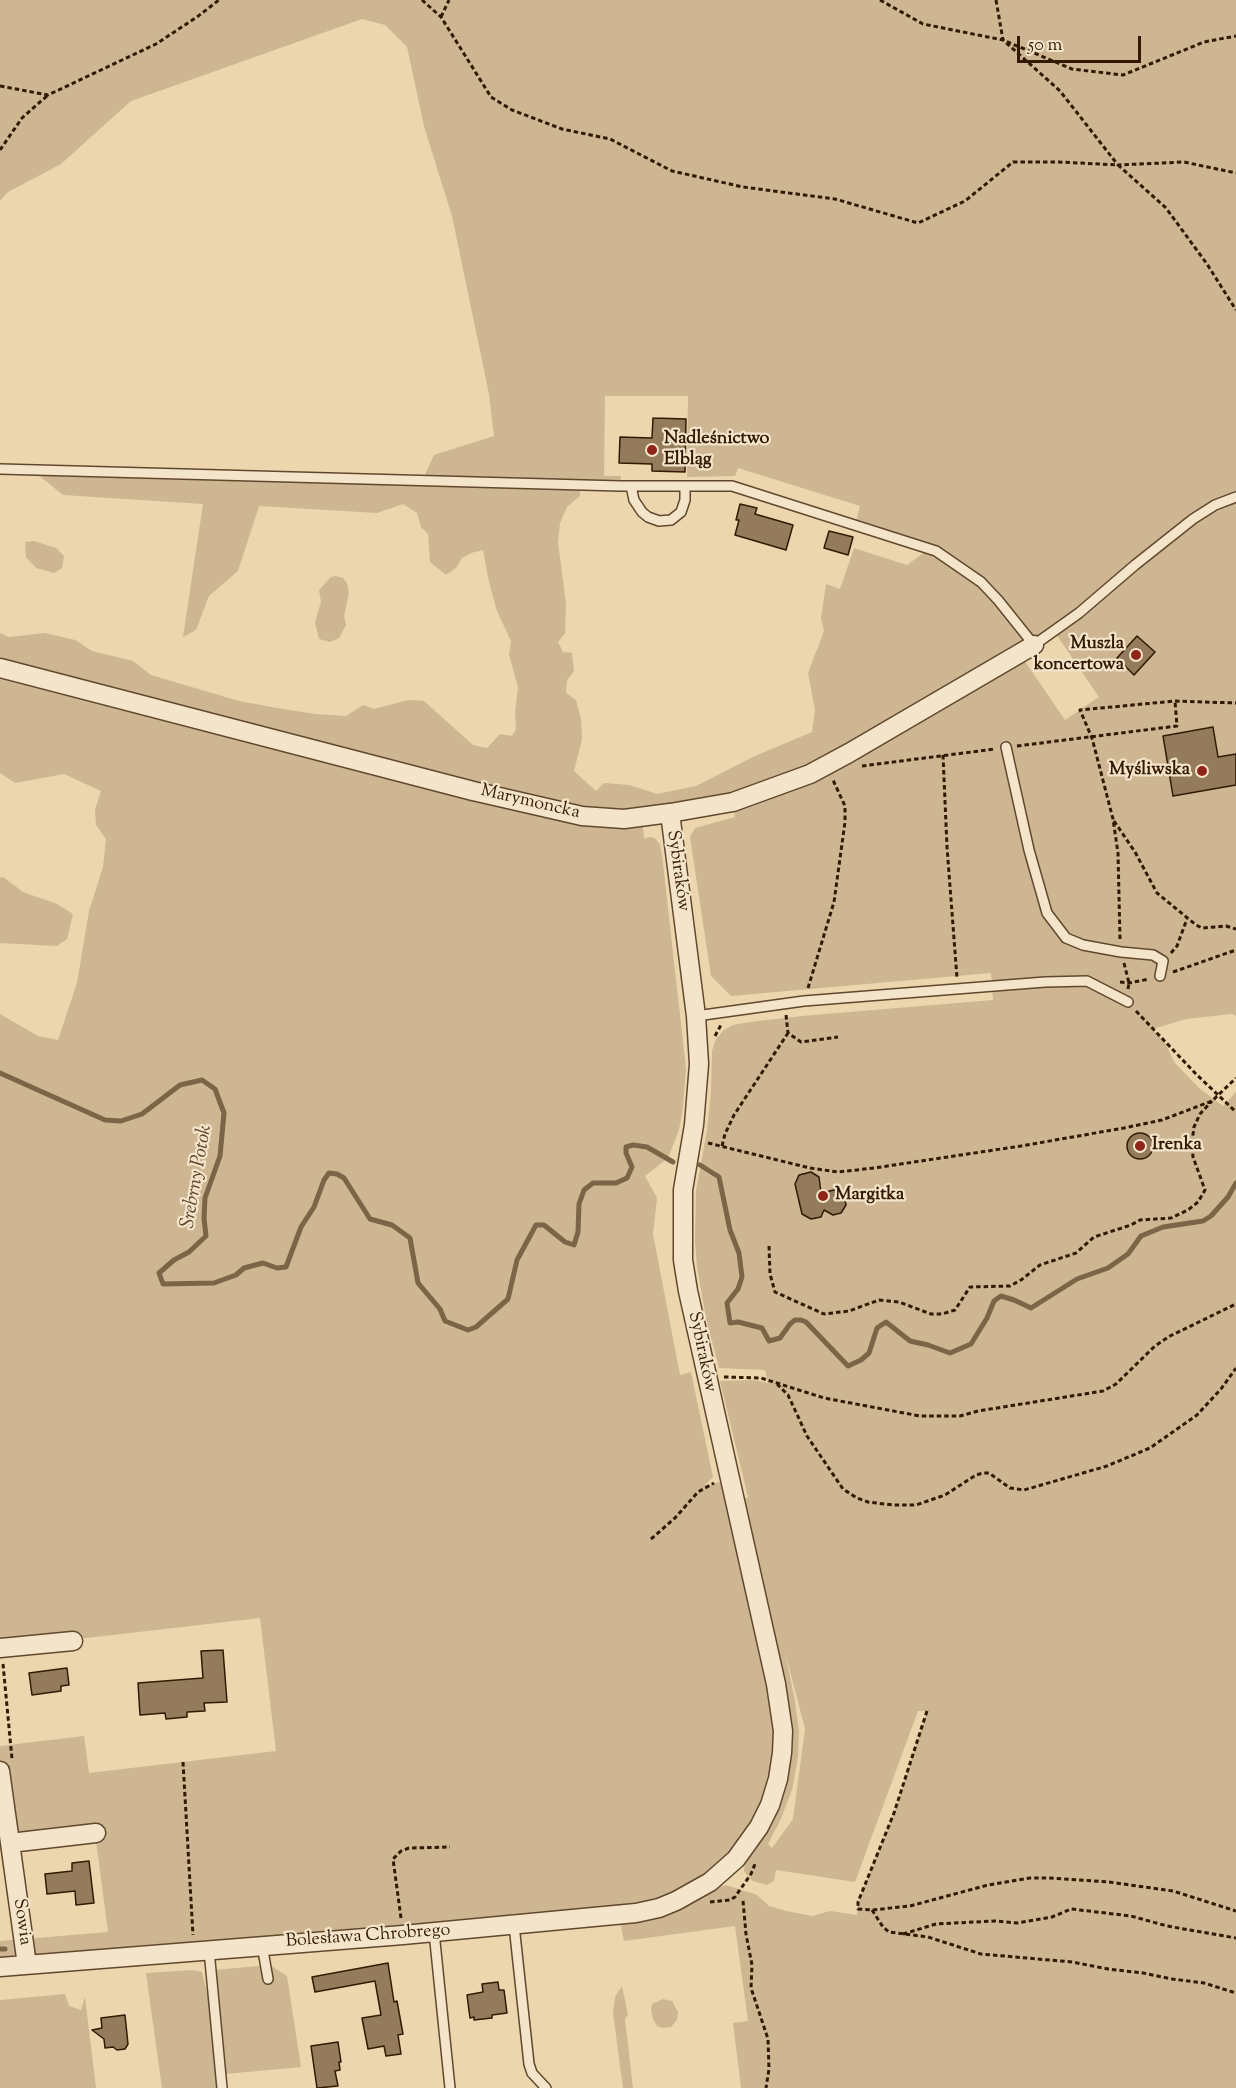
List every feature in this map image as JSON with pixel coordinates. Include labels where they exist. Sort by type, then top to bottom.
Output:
[{"type":"street","name":"Marymoncka","points":[[0,668],[279,741],[564,812],[606,819],[670,813],[733,802],[775,788],[827,766],[1034,645]]},
{"type":"street","name":"Sybiraków","points":[[670,813],[696,1016],[699,1079],[684,1190],[683,1260],[776,1684],[783,1731],[780,1767],[771,1804],[750,1842],[725,1871]]},
{"type":"street","points":[[1,1648],[73,1641]]},
{"type":"street","name":"Sowia","points":[[6,1768],[6,1832],[27,1965]]},
{"type":"street","points":[[6,1832],[96,1833]]},
{"type":"street","name":"Bolesława Chrobrego","points":[[0,1967],[618,1916],[647,1911],[689,1895],[725,1871]]},
{"type":"lane","points":[[0,469],[631,486],[732,486],[936,551],[981,582],[1034,645],[1079,613],[1193,519],[1215,505],[1236,497]]},
{"type":"lane","points":[[631,486],[634,500],[642,512],[660,521],[671,520],[681,512],[685,500],[685,486]]},
{"type":"lane","points":[[1006,747],[1029,850],[1047,913],[1066,938],[1083,945],[1153,955],[1164,961],[1160,976]]},
{"type":"lane","points":[[696,1016],[804,1001],[1045,982],[1086,981],[1128,1002]]},
{"type":"lane","points":[[514,1925],[529,2064],[532,2073],[546,2088]]},
{"type":"lane","points":[[434,1932],[450,2088]]},
{"type":"lane","points":[[262,1945],[268,1979]]},
{"type":"lane","points":[[201,1951],[222,2088]]},
{"type":"path","points":[[0,150],[22,118],[48,95],[156,44],[219,0]]},
{"type":"path","points":[[422,0],[441,17],[491,97],[512,110],[562,129],[610,139],[672,171],[743,187],[835,199],[918,223],[964,201],[1013,162],[1118,165],[1184,162],[1236,173]]},
{"type":"path","points":[[441,17],[449,0]]},
{"type":"path","points":[[880,0],[923,24],[1003,40],[1072,69],[1123,75],[1204,42],[1236,36]]},
{"type":"path","points":[[996,0],[1003,40],[1060,92],[1118,165],[1166,208],[1207,264],[1236,310]]},
{"type":"path","points":[[0,86],[48,95]]},
{"type":"path","points":[[854,767],[1177,726],[1175,701]]},
{"type":"path","points":[[1236,703],[1175,701],[1080,710],[1092,738],[1113,819],[1118,853],[1120,952],[1129,983],[1192,967],[1236,950]]},
{"type":"path","points":[[943,755],[947,847],[957,968]]},
{"type":"path","points":[[804,1001],[834,902],[845,822],[845,806],[827,766]]},
{"type":"path","points":[[1113,819],[1135,852],[1157,893],[1202,928],[1226,926],[1236,928]]},
{"type":"path","points":[[1164,961],[1177,946],[1187,918]]},
{"type":"path","points":[[1128,1002],[1236,1112]]},
{"type":"path","points":[[712,1040],[722,1024],[720,1012]]},
{"type":"path","points":[[722,1146],[734,1115],[788,1033],[786,1015]]},
{"type":"path","points":[[788,1033],[801,1042],[838,1037]]},
{"type":"path","points":[[769,1246],[770,1274],[775,1292],[824,1314],[849,1311],[879,1300],[899,1302],[931,1314],[942,1314],[955,1310],[970,1287],[1010,1286],[1021,1281],[1040,1265],[1076,1253],[1094,1237],[1140,1220],[1171,1218],[1198,1202],[1205,1190],[1193,1157],[1194,1127],[1200,1114],[1236,1078]]},
{"type":"path","points":[[701,1143],[722,1146],[791,1164],[838,1172],[1124,1128],[1162,1120],[1212,1101]]},
{"type":"path","points":[[717,1377],[761,1378],[824,1398],[920,1416],[939,1418],[960,1416],[978,1411],[1095,1394],[1116,1384],[1155,1346],[1170,1336],[1236,1304]]},
{"type":"path","points":[[777,1384],[788,1395],[807,1436],[843,1489],[868,1502],[916,1505],[945,1495],[983,1473],[989,1473],[1010,1488],[1024,1490],[1107,1466],[1150,1448],[1171,1436],[1197,1415],[1221,1389],[1236,1368]]},
{"type":"path","points":[[651,1539],[675,1518],[702,1488],[720,1480],[730,1479]]},
{"type":"path","points":[[1,1648],[6,1768]]},
{"type":"path","points":[[927,1711],[894,1813],[858,1902],[858,1909],[872,1910],[910,1906],[988,1885],[1030,1878],[1050,1878],[1108,1882],[1173,1891],[1236,1911]]},
{"type":"path","points":[[183,1762],[201,1951]]},
{"type":"path","points":[[402,1935],[393,1859],[401,1851],[409,1848],[450,1847]]},
{"type":"path","points":[[708,1902],[730,1900],[735,1897],[751,1874],[757,1859]]},
{"type":"path","points":[[743,1901],[752,1965],[751,1988],[768,2039],[769,2069],[766,2088]]},
{"type":"path","points":[[901,1934],[936,1924],[995,1921],[1017,1923],[1052,1917],[1071,1909],[1131,1916],[1236,1938]]},
{"type":"path","points":[[872,1910],[890,1932],[928,1937],[981,1954],[1072,1962],[1204,1983],[1236,1993]]},
{"type":"shaded area","points":[[0,0],[1236,0],[1236,1016],[1232,1014],[1186,1019],[1153,1029],[1165,1043],[1175,1063],[1199,1088],[1223,1106],[1236,1092],[1236,2088],[741,2088],[733,2023],[748,2021],[735,1926],[624,1941],[620,1922],[726,1885],[757,1895],[769,1906],[786,1911],[812,1916],[830,1911],[857,1915],[858,1902],[894,1813],[927,1711],[918,1711],[855,1882],[776,1870],[774,1881],[767,1885],[753,1881],[746,1874],[745,1862],[788,1768],[742,1500],[748,1497],[720,1381],[754,1380],[768,1383],[765,1370],[719,1368],[706,1318],[697,1267],[696,1191],[707,1130],[712,1051],[716,1039],[724,1030],[733,1025],[802,1016],[993,1000],[991,973],[731,996],[711,976],[690,837],[695,828],[735,817],[733,803],[642,817],[644,838],[656,839],[662,855],[686,1068],[679,1130],[668,1158],[645,1176],[657,1198],[653,1234],[680,1375],[691,1372],[713,1477],[704,1486],[723,1481],[768,1688],[775,1735],[774,1762],[763,1803],[739,1844],[706,1876],[678,1892],[650,1902],[608,1909],[0,1960],[0,1941],[108,1932],[95,1833],[10,1843],[0,1771],[0,1746],[84,1736],[89,1773],[276,1751],[260,1618],[0,1648],[0,1014],[38,1036],[58,1040],[77,983],[89,911],[103,867],[106,839],[96,825],[95,810],[101,791],[64,774],[15,783],[0,773],[0,633],[9,637],[45,633],[75,640],[92,651],[133,661],[151,675],[239,701],[277,708],[346,716],[363,705],[374,709],[408,700],[424,701],[473,745],[487,748],[500,734],[512,736],[516,729],[515,712],[518,687],[509,655],[511,641],[497,611],[483,550],[462,558],[456,568],[446,575],[430,562],[428,534],[421,527],[417,513],[403,504],[377,513],[259,506],[238,571],[209,596],[196,630],[183,637],[203,504],[63,495],[32,470],[422,481],[434,455],[494,436],[489,394],[452,216],[424,126],[407,47],[385,25],[362,19],[131,101],[61,164],[8,192],[0,201]],"holes":[[[605,396],[688,396],[687,477],[735,476],[738,468],[860,506],[855,526],[929,549],[907,565],[854,548],[840,589],[826,584],[821,618],[824,631],[808,673],[815,710],[812,732],[755,756],[696,786],[657,794],[630,785],[604,783],[596,791],[574,771],[582,739],[581,719],[576,700],[566,693],[567,680],[574,671],[572,653],[563,652],[558,642],[565,633],[566,604],[558,542],[560,523],[567,507],[580,496],[580,485],[620,486],[621,476],[604,476]],[[1054,631],[1099,697],[1065,720],[1020,654]],[[785,1652],[805,1729],[793,1819],[772,1848],[768,1844],[792,1790],[798,1757],[799,1732]]]},
{"type":"shaded area","points":[[34,541],[56,548],[64,556],[62,568],[54,573],[36,568],[26,557],[25,542]]},
{"type":"shaded area","points":[[331,577],[343,578],[347,583],[349,593],[344,616],[346,625],[339,638],[330,642],[319,639],[315,622],[321,602],[319,590]]},
{"type":"shaded area","points":[[3,877],[23,892],[57,904],[73,914],[67,939],[57,946],[0,943],[0,878]]},
{"type":"shaded area","points":[[270,1965],[287,1976],[301,2067],[225,2074],[214,1970]]},
{"type":"shaded area","points":[[193,1970],[202,1972],[208,1997],[219,2088],[162,2088],[146,1973]]},
{"type":"shaded area","points":[[622,1986],[628,2015],[625,2019],[633,2088],[623,2088],[613,2013],[615,1997]]},
{"type":"shaded area","points":[[65,1994],[69,2006],[81,2010],[85,1997],[96,2088],[0,2088],[0,2000]]},
{"type":"shaded area","points":[[663,1999],[672,2001],[678,2012],[677,2020],[671,2027],[657,2026],[653,2019],[652,2004]]},
{"type":"building","name":"Nadleśnictwo Elbląg","points":[[653,418],[686,419],[685,472],[652,471],[652,464],[619,463],[620,437],[652,438]]},
{"type":"building","points":[[740,504],[757,508],[755,514],[793,525],[786,550],[735,535]]},
{"type":"building","points":[[829,531],[853,537],[848,555],[824,548]]},
{"type":"building","name":"Muszla koncertowa","points":[[1137,636],[1155,652],[1134,675],[1117,658]]},
{"type":"building","name":"Myśliwska","points":[[1213,727],[1218,757],[1236,754],[1236,785],[1173,796],[1163,736]]},
{"type":"building","name":"Irenka","points":[[1140,1133],[1149,1137],[1153,1146],[1149,1155],[1140,1159],[1131,1155],[1127,1146],[1131,1137]]},
{"type":"building","name":"Margitka","points":[[811,1172],[819,1177],[821,1193],[834,1190],[844,1195],[846,1205],[841,1213],[833,1215],[824,1210],[821,1217],[811,1219],[802,1214],[795,1184],[799,1175]]},
{"type":"building","points":[[223,1650],[227,1702],[204,1703],[205,1711],[187,1712],[187,1717],[166,1719],[165,1713],[140,1715],[138,1683],[203,1678],[201,1651]]},
{"type":"building","points":[[67,1668],[69,1685],[61,1686],[61,1691],[32,1695],[29,1673]]},
{"type":"building","points":[[89,1861],[94,1903],[76,1905],[75,1891],[47,1894],[45,1874],[72,1871],[72,1863]]},
{"type":"building","points":[[388,1963],[394,2002],[397,2001],[403,2034],[398,2035],[401,2054],[386,2056],[384,2046],[368,2049],[362,2018],[381,2015],[375,1981],[315,1992],[312,1977]]},
{"type":"building","points":[[498,1982],[499,1990],[504,1990],[507,2013],[492,2015],[492,2018],[474,2020],[474,2017],[470,2018],[467,1995],[483,1992],[482,1984]]},
{"type":"building","points":[[125,2015],[128,2044],[125,2049],[105,2048],[104,2039],[92,2030],[102,2028],[101,2018]]},
{"type":"building","points":[[338,2042],[341,2062],[339,2062],[340,2070],[335,2071],[338,2086],[317,2088],[311,2046]]},
{"type":"waterway","name":"Srebrny Potok","points":[[0,1073],[105,1120],[121,1121],[142,1114],[180,1085],[202,1080],[215,1089],[224,1113],[220,1156],[205,1198],[206,1236],[189,1252],[174,1260],[159,1273],[163,1284],[214,1283],[236,1275],[244,1268],[263,1263],[277,1268],[286,1267],[301,1227],[314,1207],[324,1180],[329,1173],[337,1174],[344,1178],[370,1219],[392,1225],[410,1238],[418,1283],[440,1309],[445,1321],[468,1330],[476,1327],[508,1299],[517,1260],[536,1225],[544,1225],[565,1242],[574,1245],[578,1232],[579,1204],[584,1190],[593,1183],[616,1183],[627,1178],[632,1167],[626,1147],[633,1145],[647,1147],[673,1162]]},
{"type":"waterway","name":"Srebrny Potok","points":[[700,1165],[719,1177],[730,1230],[739,1253],[742,1277],[738,1289],[727,1303],[730,1323],[738,1322],[762,1328],[769,1341],[780,1338],[790,1324],[795,1320],[801,1320],[806,1322],[848,1366],[869,1353],[877,1328],[886,1322],[910,1341],[950,1353],[971,1344],[987,1318],[994,1301],[1001,1296],[1031,1308],[1077,1279],[1108,1268],[1128,1254],[1141,1236],[1163,1227],[1203,1221],[1211,1216],[1228,1197],[1236,1183]]},
{"type":"waterway","points":[[0,1949],[5,1949]]},
{"type":"place","name":"Nadleśnictwo Elbląg","points":[[652,450]]},
{"type":"place","name":"Muszla koncertowa","points":[[1136,655]]},
{"type":"place","name":"Myśliwska","points":[[1202,771]]},
{"type":"place","name":"Irenka","points":[[1140,1146]]},
{"type":"place","name":"Margitka","points":[[823,1196]]}]
